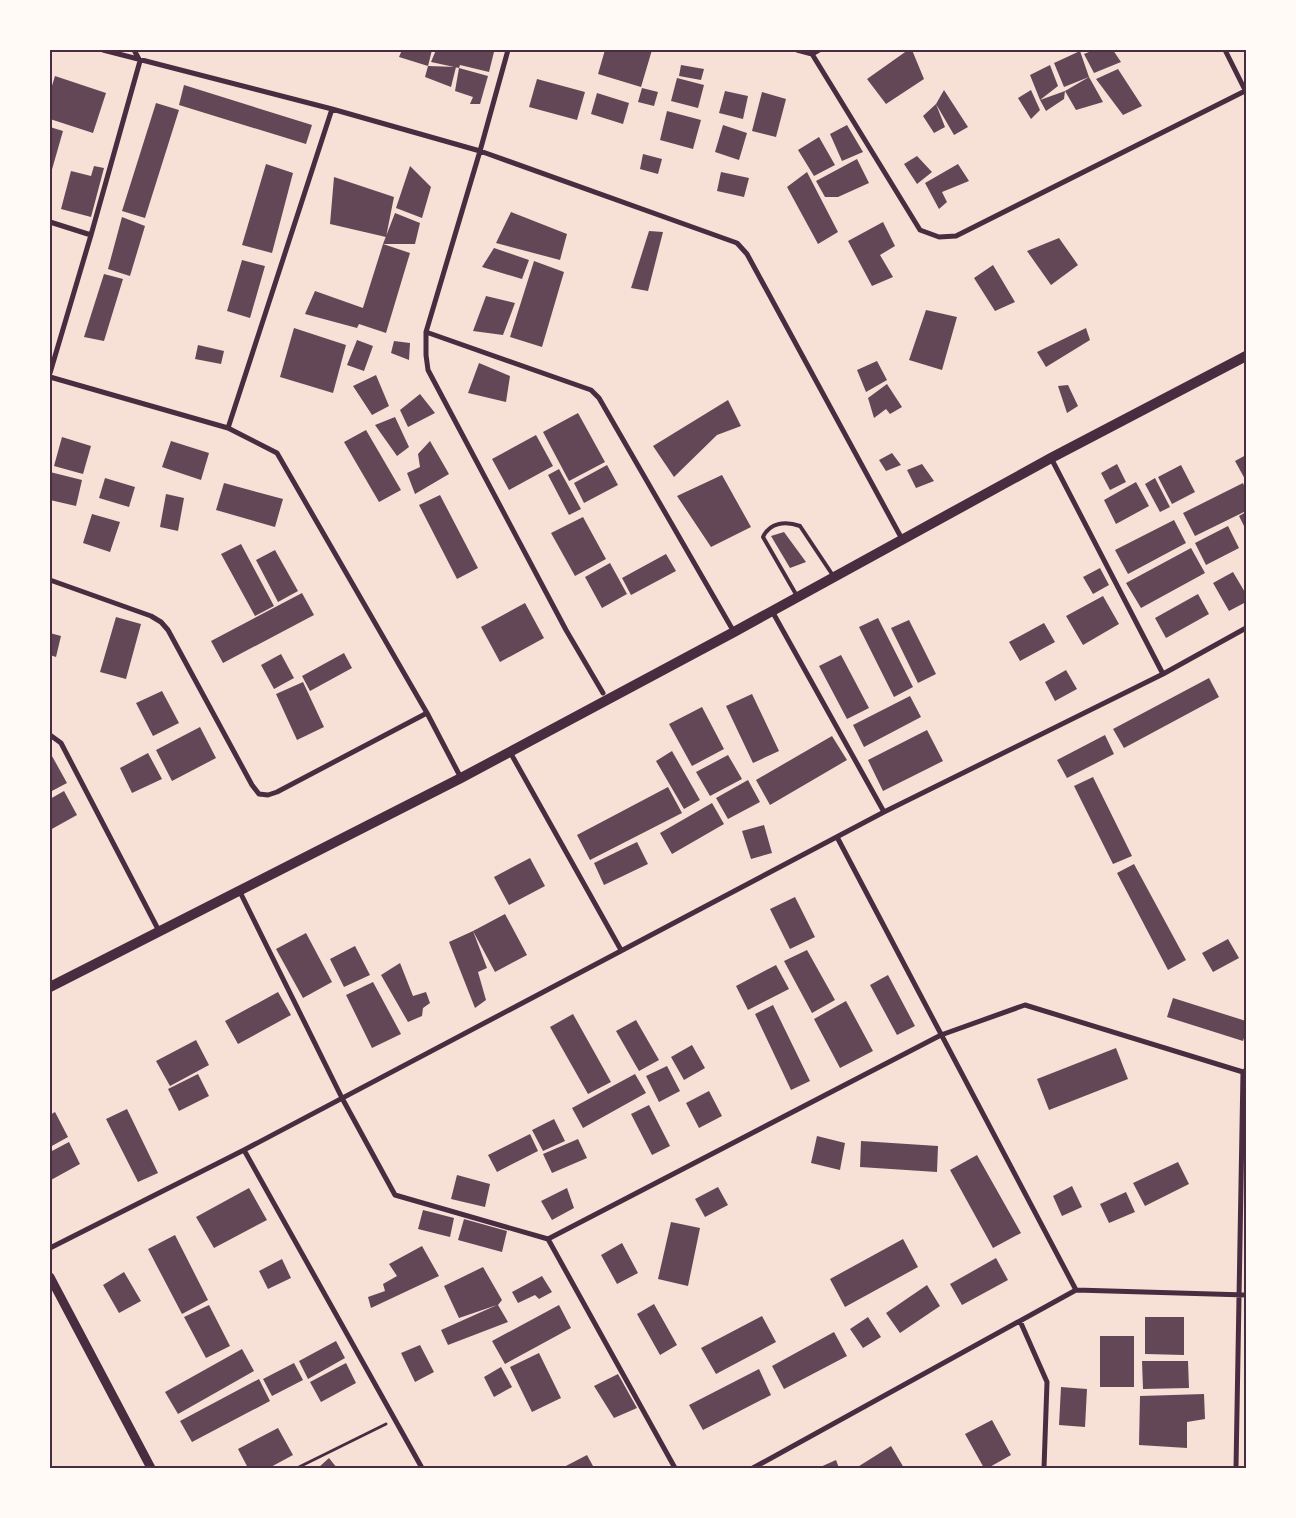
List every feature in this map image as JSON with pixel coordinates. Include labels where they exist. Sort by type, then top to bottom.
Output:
[{"type":"main road","points":[[50,987],[461,778],[734,632],[1050,458],[1246,356]]},
{"type":"street","points":[[103,50],[332,109],[480,150],[737,243],[747,254],[903,540]]},
{"type":"street","points":[[134,50],[140,60],[50,375],[228,428],[277,453],[427,713],[461,778]]},
{"type":"street","points":[[508,50],[426,332],[428,370],[566,630],[603,693]]},
{"type":"street","points":[[797,50],[812,54],[920,230],[939,237],[956,236],[1246,91],[1225,50]]},
{"type":"street","points":[[812,54],[819,50]]},
{"type":"street","points":[[228,428],[332,109]]},
{"type":"street","points":[[50,222],[91,235]]},
{"type":"street","points":[[426,332],[591,390],[600,398],[734,632]]},
{"type":"street","points":[[1050,458],[1164,674]]},
{"type":"street","points":[[50,580],[138,610],[161,622],[168,630],[252,785],[259,794],[268,795],[277,792],[427,713]]},
{"type":"street","points":[[772,610],[884,812]]},
{"type":"street","points":[[50,1248],[244,1150],[884,812],[1164,674],[1246,628]]},
{"type":"street","points":[[50,735],[61,743],[160,932]]},
{"type":"street","points":[[510,751],[621,950]]},
{"type":"street","points":[[837,837],[1076,1290]]},
{"type":"street","points":[[240,892],[342,1098],[395,1195],[548,1239],[941,1035],[1025,1005],[1245,1071],[1236,1468]]},
{"type":"street","points":[[244,1150],[422,1468]]},
{"type":"street","points":[[548,1239],[675,1468]]},
{"type":"street","points":[[51,1282],[151,1468]]},
{"type":"street","points":[[753,1468],[1076,1290],[1246,1295]]},
{"type":"street","points":[[1020,1321],[1047,1382],[1044,1468]]},
{"type":"lane","points":[[798,596],[763,537],[771,527],[785,522],[800,526],[834,577]]},
{"type":"path","points":[[297,1468],[395,1420]]},
{"type":"building","points":[[402,50],[432,50],[428,66],[399,57]]},
{"type":"building","points":[[436,50],[484,50],[494,52],[489,72],[460,65],[459,68],[431,62]]},
{"type":"building","points":[[605,50],[652,50],[641,87],[598,74]]},
{"type":"building","points":[[908,50],[912,50],[924,79],[886,104],[867,79]]},
{"type":"building","points":[[1094,50],[1113,50],[1121,62],[1094,73],[1084,54]]},
{"type":"building","points":[[1080,51],[1089,77],[1064,87],[1054,63]]},
{"type":"building","points":[[681,65],[704,69],[701,80],[679,76]]},
{"type":"building","points":[[1050,65],[1058,86],[1040,100],[1030,75]]},
{"type":"building","points":[[428,66],[456,67],[451,87],[425,77]]},
{"type":"building","points":[[459,68],[488,76],[480,104],[470,104],[473,97],[455,91]]},
{"type":"building","points":[[1118,69],[1142,106],[1123,115],[1096,79]]},
{"type":"building","points":[[55,76],[106,93],[93,133],[50,119],[50,92]]},
{"type":"building","points":[[1089,77],[1103,102],[1076,110],[1065,91]]},
{"type":"building","points":[[677,78],[704,85],[698,108],[671,101]]},
{"type":"building","points":[[537,79],[585,92],[577,120],[529,107]]},
{"type":"building","points":[[184,85],[312,125],[306,144],[179,105]]},
{"type":"building","points":[[642,88],[658,92],[654,106],[638,102]]},
{"type":"building","points":[[944,90],[968,127],[954,135],[936,104]]},
{"type":"building","points":[[1031,90],[1040,110],[1031,119],[1018,98]]},
{"type":"building","points":[[725,91],[748,96],[743,119],[719,113]]},
{"type":"building","points":[[1065,91],[1064,99],[1046,111],[1040,100]]},
{"type":"building","points":[[762,92],[786,99],[776,137],[752,131]]},
{"type":"building","points":[[597,93],[629,103],[623,124],[591,114]]},
{"type":"building","points":[[156,103],[179,110],[145,218],[122,211]]},
{"type":"building","points":[[936,104],[945,127],[934,133],[923,116]]},
{"type":"building","points":[[667,111],[701,120],[693,149],[660,140]]},
{"type":"building","points":[[723,125],[747,133],[739,160],[715,152]]},
{"type":"building","points":[[847,125],[863,152],[842,161],[830,134]]},
{"type":"building","points":[[50,127],[63,131],[51,173],[50,173]]},
{"type":"building","points":[[819,137],[835,165],[814,176],[798,150]]},
{"type":"building","points":[[643,154],[662,159],[658,174],[640,169]]},
{"type":"building","points":[[917,156],[932,172],[917,184],[904,164]]},
{"type":"building","points":[[857,159],[869,183],[838,197],[825,197],[816,181]]},
{"type":"building","points":[[266,164],[293,173],[272,253],[242,245]]},
{"type":"building","points":[[958,164],[969,181],[942,192],[947,202],[939,209],[925,183]]},
{"type":"building","points":[[94,166],[104,168],[91,217],[61,209],[71,171],[91,176]]},
{"type":"building","points":[[410,166],[431,187],[422,218],[396,208]]},
{"type":"building","points":[[721,172],[749,178],[744,197],[717,191]]},
{"type":"building","points":[[807,172],[838,232],[818,244],[787,187]]},
{"type":"building","points":[[334,177],[394,197],[386,237],[330,224]]},
{"type":"building","points":[[511,212],[567,234],[560,260],[496,243]]},
{"type":"building","points":[[395,213],[420,223],[415,244],[383,244]]},
{"type":"building","points":[[122,217],[145,226],[130,276],[108,269]]},
{"type":"building","points":[[883,222],[895,246],[880,255],[893,277],[872,286],[848,241]]},
{"type":"building","points":[[649,231],[663,232],[648,291],[631,288]]},
{"type":"building","points":[[1059,238],[1078,265],[1051,285],[1027,251]]},
{"type":"building","points":[[383,244],[410,253],[386,333],[359,324],[357,328],[305,314],[315,291],[363,308]]},
{"type":"building","points":[[494,248],[529,260],[522,279],[482,267]]},
{"type":"building","points":[[242,260],[265,266],[250,318],[227,311]]},
{"type":"building","points":[[534,261],[564,272],[542,347],[510,337]]},
{"type":"building","points":[[993,265],[1015,302],[995,311],[974,278]]},
{"type":"building","points":[[104,274],[123,279],[104,341],[84,337]]},
{"type":"building","points":[[486,296],[515,303],[503,335],[473,331]]},
{"type":"building","points":[[926,310],[957,317],[942,370],[909,360]]},
{"type":"building","points":[[294,328],[346,345],[333,393],[280,377]]},
{"type":"building","points":[[1086,328],[1090,340],[1046,367],[1037,352]]},
{"type":"building","points":[[357,340],[373,346],[364,371],[347,365]]},
{"type":"building","points":[[394,341],[410,343],[409,360],[391,353]]},
{"type":"building","points":[[198,345],[224,351],[221,364],[195,359]]},
{"type":"building","points":[[877,361],[887,380],[866,392],[857,370]]},
{"type":"building","points":[[479,363],[510,376],[506,402],[468,393]]},
{"type":"building","points":[[376,375],[389,406],[372,415],[353,386]]},
{"type":"building","points":[[887,384],[902,407],[890,414],[886,409],[874,418],[868,398]]},
{"type":"building","points":[[1068,385],[1078,406],[1067,413],[1058,386]]},
{"type":"building","points":[[420,394],[435,413],[408,427],[400,410]]},
{"type":"building","points":[[728,400],[741,426],[717,435],[674,477],[653,446]]},
{"type":"building","points":[[578,413],[605,462],[569,481],[543,432]]},
{"type":"building","points":[[395,417],[409,447],[397,456],[375,425]]},
{"type":"building","points":[[366,430],[401,490],[379,502],[344,442]]},
{"type":"building","points":[[536,435],[553,466],[509,490],[492,459]]},
{"type":"building","points":[[62,437],[91,446],[83,474],[54,466]]},
{"type":"building","points":[[171,441],[209,453],[201,480],[162,467]]},
{"type":"building","points":[[430,441],[449,474],[415,494],[407,473],[420,467],[418,454]]},
{"type":"building","points":[[892,453],[901,465],[886,471],[879,460]]},
{"type":"building","points":[[1246,455],[1246,481],[1235,461]]},
{"type":"building","points":[[922,464],[934,481],[916,488],[907,470]]},
{"type":"building","points":[[1117,464],[1126,482],[1110,490],[1101,473]]},
{"type":"building","points":[[607,465],[618,485],[584,503],[574,483]]},
{"type":"building","points":[[1181,465],[1195,492],[1172,504],[1158,477]]},
{"type":"building","points":[[559,469],[581,509],[569,515],[548,475]]},
{"type":"building","points":[[50,472],[82,480],[76,506],[50,500]]},
{"type":"building","points":[[722,475],[751,527],[711,547],[677,496]]},
{"type":"building","points":[[105,478],[135,487],[129,507],[99,498]]},
{"type":"building","points":[[1155,478],[1170,507],[1160,512],[1145,484]]},
{"type":"building","points":[[1136,482],[1149,506],[1116,524],[1104,500]]},
{"type":"building","points":[[224,483],[283,499],[275,527],[216,510]]},
{"type":"building","points":[[1243,483],[1246,490],[1246,511],[1195,536],[1183,513]]},
{"type":"building","points":[[166,494],[184,498],[178,531],[160,527]]},
{"type":"building","points":[[440,495],[478,568],[457,579],[419,505]]},
{"type":"building","points":[[1246,512],[1246,530],[1239,516]]},
{"type":"building","points":[[92,514],[120,522],[110,552],[83,543]]},
{"type":"building","points":[[583,517],[606,559],[575,576],[551,533]]},
{"type":"building","points":[[1174,520],[1186,543],[1128,574],[1115,550]]},
{"type":"building","points":[[1228,526],[1239,548],[1206,565],[1195,543]]},
{"type":"building","points":[[784,532],[806,562],[790,568],[771,536]]},
{"type":"building","points":[[241,544],[274,606],[255,616],[221,554]]},
{"type":"building","points":[[1191,548],[1205,573],[1141,608],[1126,583]]},
{"type":"building","points":[[275,550],[298,591],[278,602],[256,560]]},
{"type":"building","points":[[666,554],[676,571],[631,595],[622,578]]},
{"type":"building","points":[[610,563],[627,594],[602,608],[585,577]]},
{"type":"building","points":[[1100,568],[1109,585],[1093,594],[1083,577]]},
{"type":"building","points":[[1233,572],[1246,594],[1246,602],[1229,611],[1213,583]]},
{"type":"building","points":[[302,593],[314,615],[223,663],[211,641]]},
{"type":"building","points":[[1198,594],[1209,614],[1166,638],[1155,618]]},
{"type":"building","points":[[1103,596],[1119,624],[1083,645],[1066,616]]},
{"type":"building","points":[[525,603],[544,638],[500,662],[481,627]]},
{"type":"building","points":[[116,617],[141,624],[126,679],[100,672]]},
{"type":"building","points":[[878,618],[913,687],[894,697],[859,627]]},
{"type":"building","points":[[909,620],[936,674],[918,683],[891,628]]},
{"type":"building","points":[[1044,623],[1055,642],[1020,661],[1009,642]]},
{"type":"building","points":[[50,633],[61,636],[56,657],[50,655]]},
{"type":"building","points":[[344,653],[352,668],[310,691],[302,676]]},
{"type":"building","points":[[281,654],[294,678],[274,689],[261,665]]},
{"type":"building","points":[[841,655],[869,708],[847,719],[819,666]]},
{"type":"building","points":[[1066,670],[1077,689],[1055,701],[1045,682]]},
{"type":"building","points":[[1209,678],[1219,697],[1124,748],[1113,729]]},
{"type":"building","points":[[303,682],[324,727],[297,740],[276,694]]},
{"type":"building","points":[[162,691],[179,723],[153,736],[136,703]]},
{"type":"building","points":[[752,694],[779,751],[753,763],[726,706]]},
{"type":"building","points":[[910,696],[921,717],[864,747],[853,725]]},
{"type":"building","points":[[702,707],[724,749],[692,766],[669,724]]},
{"type":"building","points":[[200,727],[216,758],[172,781],[156,750]]},
{"type":"building","points":[[927,730],[943,761],[883,791],[868,760]]},
{"type":"building","points":[[1105,735],[1114,754],[1067,778],[1057,760]]},
{"type":"building","points":[[832,736],[847,760],[770,805],[756,780]]},
{"type":"building","points":[[672,751],[700,800],[684,809],[656,761]]},
{"type":"building","points":[[148,753],[162,779],[132,793],[120,768]]},
{"type":"building","points":[[728,755],[742,779],[710,796],[696,772]]},
{"type":"building","points":[[52,756],[67,783],[50,792],[50,757]]},
{"type":"building","points":[[1093,777],[1132,856],[1113,864],[1074,786]]},
{"type":"building","points":[[748,780],[760,802],[728,819],[716,798]]},
{"type":"building","points":[[668,787],[682,813],[590,860],[577,835]]},
{"type":"building","points":[[64,791],[77,815],[50,830],[50,799]]},
{"type":"building","points":[[712,803],[724,824],[672,854],[660,833]]},
{"type":"building","points":[[764,825],[772,853],[751,859],[742,831]]},
{"type":"building","points":[[637,842],[648,864],[604,885],[594,863]]},
{"type":"building","points":[[530,858],[545,886],[509,905],[494,877]]},
{"type":"building","points":[[1134,864],[1186,960],[1168,970],[1117,873]]},
{"type":"building","points":[[795,897],[815,937],[790,949],[770,909]]},
{"type":"building","points":[[505,914],[527,955],[495,972],[473,931]]},
{"type":"building","points":[[473,931],[487,968],[478,972],[486,1000],[475,1008],[449,942]]},
{"type":"building","points":[[306,933],[332,982],[303,998],[276,949]]},
{"type":"building","points":[[1228,939],[1239,958],[1213,972],[1202,953]]},
{"type":"building","points":[[355,946],[370,975],[344,987],[330,959]]},
{"type":"building","points":[[807,950],[835,1000],[812,1013],[784,961]]},
{"type":"building","points":[[400,963],[413,996],[426,992],[430,1003],[423,1008],[422,1016],[408,1022],[381,975]]},
{"type":"building","points":[[776,965],[789,989],[748,1010],[736,986]]},
{"type":"building","points":[[888,975],[915,1026],[897,1035],[870,985]]},
{"type":"building","points":[[373,982],[401,1034],[372,1048],[346,995]]},
{"type":"building","points":[[278,992],[291,1015],[238,1044],[225,1021]]},
{"type":"building","points":[[1173,998],[1246,1021],[1246,1032],[1243,1041],[1167,1017]]},
{"type":"building","points":[[846,1001],[873,1051],[840,1068],[814,1019]]},
{"type":"building","points":[[773,1005],[810,1081],[791,1090],[755,1014]]},
{"type":"building","points":[[573,1014],[611,1082],[588,1094],[550,1027]]},
{"type":"building","points":[[636,1020],[659,1060],[639,1071],[616,1031]]},
{"type":"building","points":[[196,1040],[209,1065],[170,1086],[156,1061]]},
{"type":"building","points":[[692,1045],[705,1068],[684,1080],[671,1057]]},
{"type":"building","points":[[1116,1048],[1128,1079],[1049,1110],[1037,1079]]},
{"type":"building","points":[[667,1066],[680,1091],[659,1102],[646,1076]]},
{"type":"building","points":[[198,1074],[209,1096],[179,1111],[168,1089]]},
{"type":"building","points":[[635,1074],[646,1093],[583,1128],[572,1108]]},
{"type":"building","points":[[709,1091],[722,1116],[699,1128],[686,1103]]},
{"type":"building","points":[[649,1105],[670,1146],[652,1155],[631,1114]]},
{"type":"building","points":[[127,1109],[158,1173],[138,1182],[106,1119]]},
{"type":"building","points":[[55,1112],[68,1137],[50,1147],[50,1115]]},
{"type":"building","points":[[554,1119],[565,1141],[543,1151],[532,1130]]},
{"type":"building","points":[[530,1134],[538,1151],[497,1172],[488,1155]]},
{"type":"building","points":[[817,1136],[845,1143],[840,1170],[811,1163]]},
{"type":"building","points":[[578,1139],[587,1158],[552,1173],[543,1154]]},
{"type":"building","points":[[861,1141],[938,1146],[937,1172],[860,1167]]},
{"type":"building","points":[[69,1142],[80,1164],[51,1180],[50,1152]]},
{"type":"building","points":[[977,1155],[1021,1233],[993,1248],[950,1170]]},
{"type":"building","points":[[1178,1162],[1189,1184],[1145,1206],[1133,1183]]},
{"type":"building","points":[[457,1175],[490,1184],[485,1207],[451,1199]]},
{"type":"building","points":[[1072,1186],[1082,1207],[1062,1216],[1053,1196]]},
{"type":"building","points":[[718,1187],[728,1205],[705,1217],[695,1199]]},
{"type":"building","points":[[249,1188],[267,1220],[214,1248],[196,1217]]},
{"type":"building","points":[[567,1188],[574,1208],[552,1220],[541,1201]]},
{"type":"building","points":[[1126,1192],[1135,1212],[1109,1223],[1100,1204]]},
{"type":"building","points":[[423,1210],[454,1218],[450,1237],[418,1229]]},
{"type":"building","points":[[464,1219],[507,1231],[502,1252],[458,1240]]},
{"type":"building","points":[[671,1222],[700,1228],[688,1286],[658,1279]]},
{"type":"building","points":[[175,1235],[208,1300],[182,1314],[148,1249]]},
{"type":"building","points":[[903,1239],[918,1267],[845,1307],[830,1279]]},
{"type":"building","points":[[622,1243],[638,1273],[617,1284],[601,1255]]},
{"type":"building","points":[[422,1246],[439,1276],[371,1308],[368,1297],[385,1291],[383,1284],[397,1276],[389,1264]]},
{"type":"building","points":[[996,1258],[1008,1280],[962,1305],[950,1284]]},
{"type":"building","points":[[282,1259],[291,1278],[268,1289],[259,1271]]},
{"type":"building","points":[[483,1267],[502,1300],[498,1305],[508,1322],[448,1345],[441,1330],[497,1305],[459,1318],[444,1286]]},
{"type":"building","points":[[124,1272],[141,1301],[119,1313],[103,1285]]},
{"type":"building","points":[[542,1276],[552,1292],[539,1299],[535,1295],[518,1303],[512,1292]]},
{"type":"building","points":[[927,1285],[940,1306],[900,1333],[886,1313]]},
{"type":"building","points":[[654,1304],[677,1345],[660,1355],[637,1314]]},
{"type":"building","points":[[209,1305],[230,1346],[206,1358],[184,1317]]},
{"type":"building","points":[[559,1305],[571,1328],[505,1364],[492,1341]]},
{"type":"building","points":[[762,1316],[776,1342],[716,1374],[701,1348]]},
{"type":"building","points":[[868,1317],[881,1337],[863,1348],[850,1329]]},
{"type":"building","points":[[1145,1317],[1184,1317],[1184,1355],[1145,1354]]},
{"type":"building","points":[[834,1332],[847,1356],[784,1389],[772,1366]]},
{"type":"building","points":[[1100,1336],[1134,1336],[1134,1387],[1100,1387]]},
{"type":"building","points":[[336,1341],[345,1358],[308,1379],[299,1361]]},
{"type":"building","points":[[420,1345],[434,1372],[415,1382],[401,1353]]},
{"type":"building","points":[[242,1349],[254,1371],[178,1414],[165,1392]]},
{"type":"building","points":[[539,1353],[561,1398],[532,1412],[510,1367]]},
{"type":"building","points":[[1142,1361],[1188,1361],[1189,1388],[1143,1389]]},
{"type":"building","points":[[294,1363],[303,1380],[272,1396],[263,1379]]},
{"type":"building","points":[[346,1363],[356,1383],[321,1402],[310,1382]]},
{"type":"building","points":[[501,1367],[512,1387],[494,1397],[484,1377]]},
{"type":"building","points":[[759,1369],[771,1395],[703,1430],[689,1405]]},
{"type":"building","points":[[618,1374],[637,1408],[614,1418],[594,1386]]},
{"type":"building","points":[[259,1379],[270,1401],[192,1442],[180,1421]]},
{"type":"building","points":[[1061,1387],[1087,1389],[1085,1427],[1059,1425]]},
{"type":"building","points":[[1204,1394],[1205,1419],[1187,1422],[1187,1448],[1139,1445],[1140,1396]]},
{"type":"building","points":[[992,1420],[1011,1455],[988,1468],[984,1468],[965,1434]]},
{"type":"building","points":[[278,1428],[293,1455],[269,1468],[248,1468],[238,1449]]},
{"type":"building","points":[[891,1446],[904,1468],[856,1468]]},
{"type":"building","points":[[587,1455],[593,1466],[588,1468],[562,1468]]},
{"type":"building","points":[[329,1458],[337,1468],[318,1468]]},
{"type":"building","points":[[836,1460],[839,1468],[818,1468]]}]
